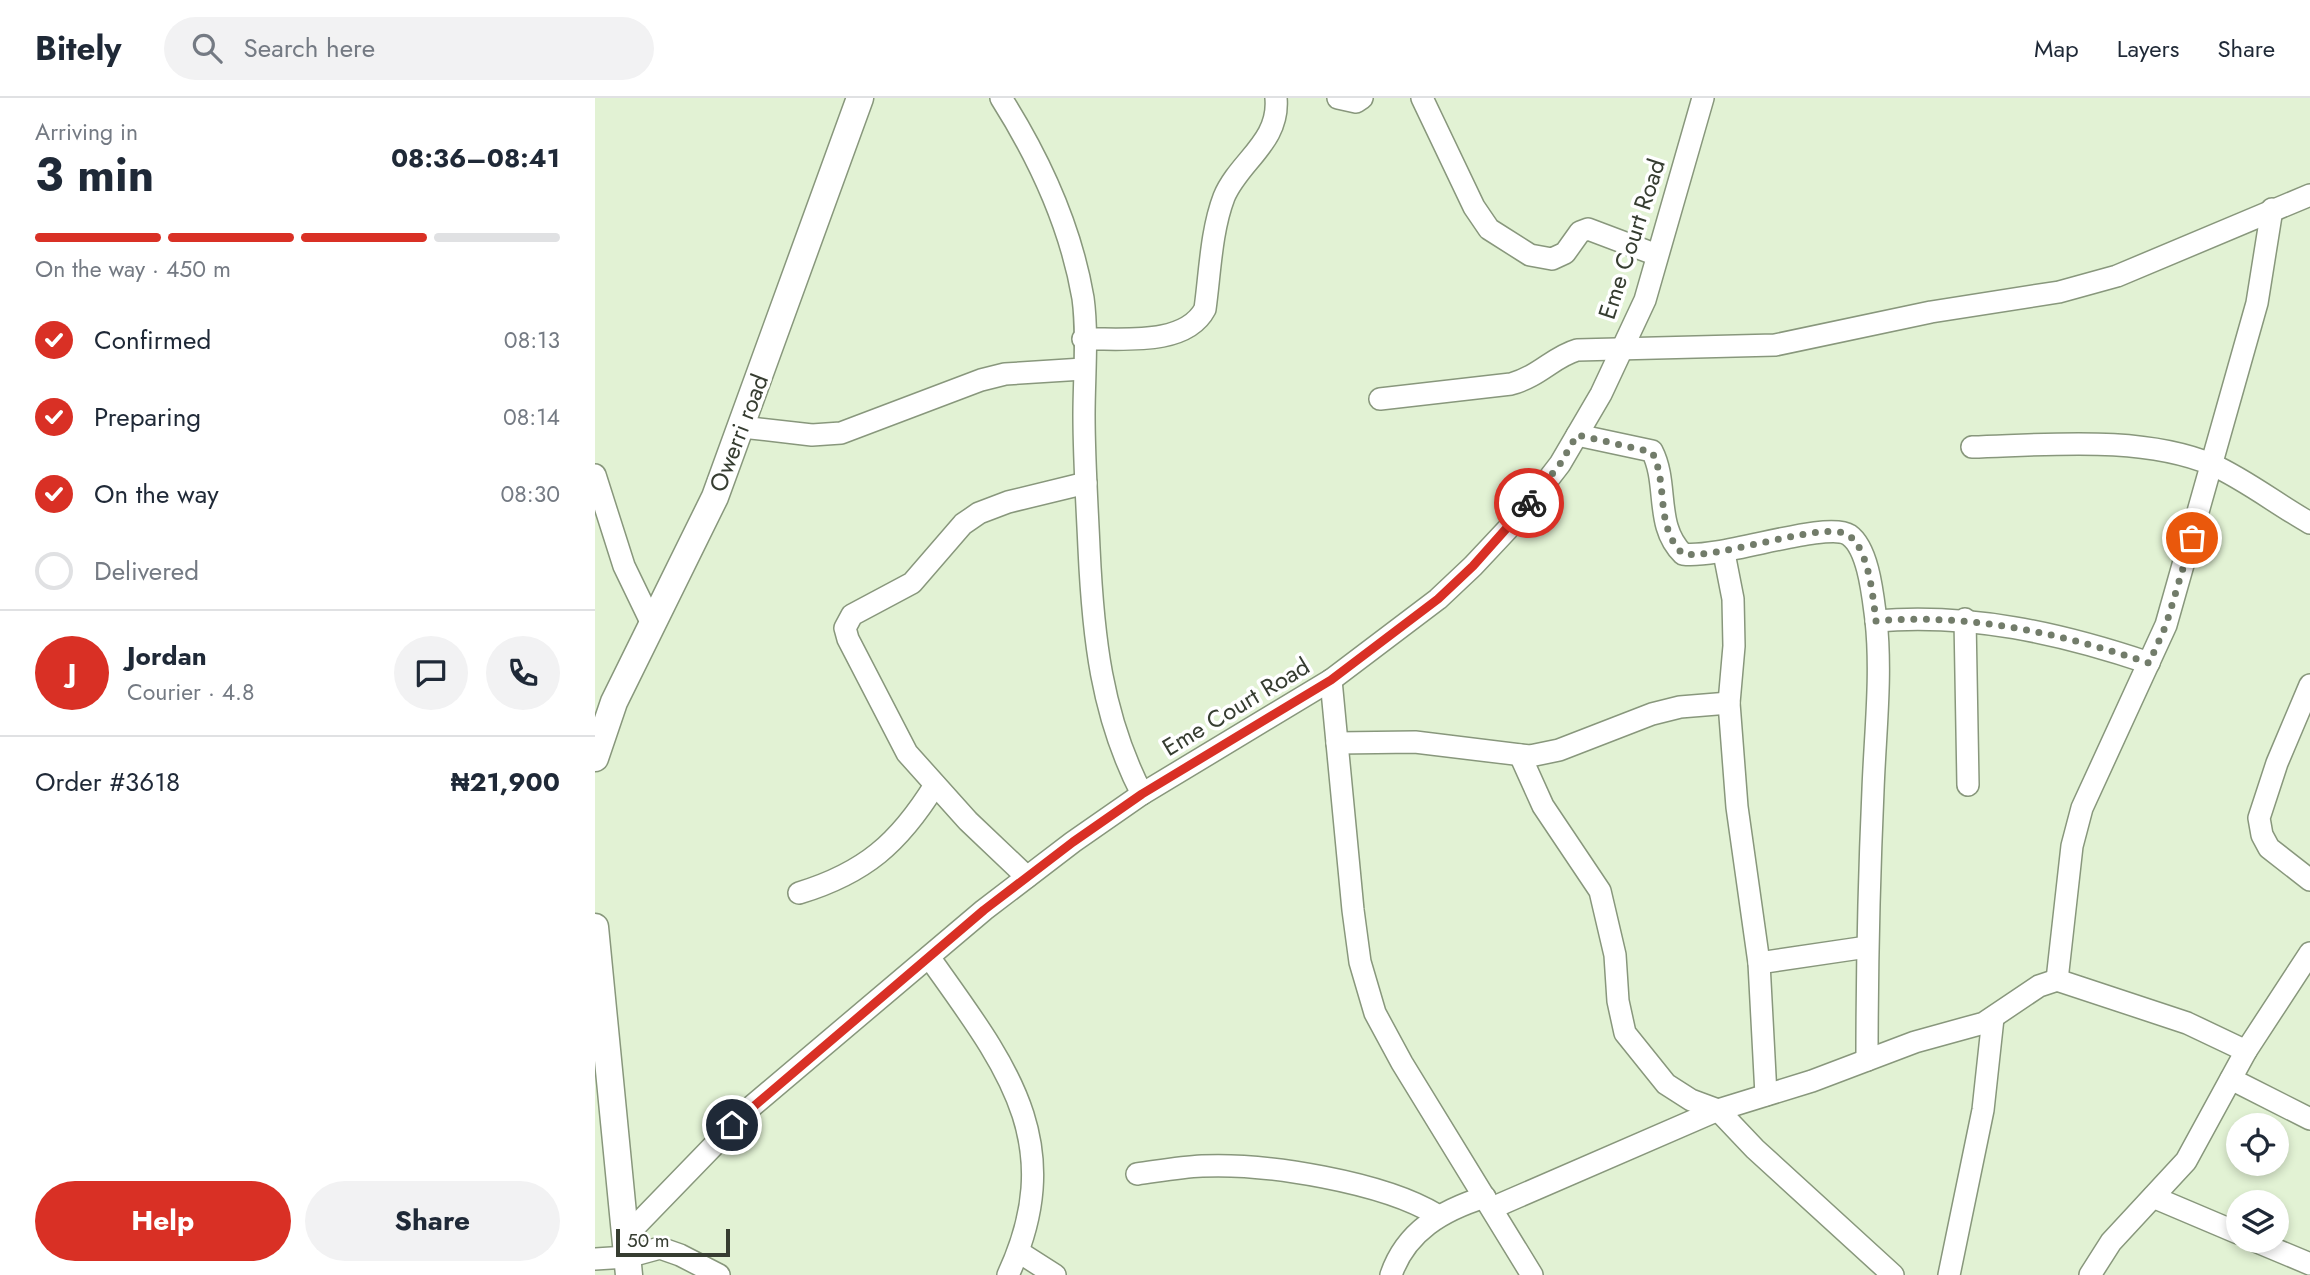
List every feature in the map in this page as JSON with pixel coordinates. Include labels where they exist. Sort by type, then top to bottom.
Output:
[{"type":"main road","name":"Owerri road","points":[[595,758],[614,702],[715,497],[860,98]]},
{"type":"main road","points":[[595,927],[627,1256]]},
{"type":"street","points":[[1001,98],[1065,222],[1083,302],[1086,483],[1093,635],[1103,693],[1123,759],[1142,794]]},
{"type":"street","points":[[1338,98],[1356,102],[1362,98]]},
{"type":"street","points":[[1422,98],[1474,208],[1489,229],[1529,255],[1552,259],[1565,253],[1580,232],[1588,229],[1657,255]]},
{"type":"street","name":"Eme Court Road","points":[[627,1256],[751,1107],[929,957],[1027,877],[1142,794],[1331,680],[1438,599],[1519,517],[1560,464],[1623,350],[1644,300],[1703,98]]},
{"type":"street","points":[[1083,339],[1158,336],[1189,328],[1199,320],[1205,309],[1218,215],[1226,193],[1265,142],[1276,115],[1279,99]]},
{"type":"street","points":[[1380,399],[1511,384],[1532,378],[1564,354],[1577,350],[1775,345],[1931,312],[2059,292],[2116,276],[2156,261],[2272,209],[2310,195]]},
{"type":"street","points":[[2057,980],[2072,846],[2082,808],[2166,625],[2257,303],[2272,209]]},
{"type":"street","points":[[742,427],[812,435],[841,433],[1005,374],[1083,369]]},
{"type":"street","points":[[1577,435],[1652,452],[1658,462],[1664,521],[1673,544],[1683,554],[1724,553],[1818,532],[1838,531],[1849,535],[1857,545],[1869,572],[1878,654],[1867,947],[1867,1060]]},
{"type":"street","points":[[1972,447],[2099,444],[2169,453],[2213,465],[2310,523]]},
{"type":"street","points":[[595,475],[604,535],[624,566],[653,624]]},
{"type":"street","points":[[1027,877],[935,785],[896,734],[845,628],[852,615],[912,583],[963,524],[979,513],[1008,502],[1086,483]]},
{"type":"street","points":[[1724,553],[1733,600],[1734,646],[1729,703],[1741,851],[1759,963],[1766,1095]]},
{"type":"street","points":[[1876,621],[1920,617],[1965,619],[2077,639],[2149,663]]},
{"type":"street","points":[[1965,619],[1968,785]]},
{"type":"street","points":[[1331,680],[1360,962],[1375,1013],[1402,1063],[1531,1275]]},
{"type":"street","points":[[2310,685],[2259,818],[2262,835],[2269,848],[2310,880]]},
{"type":"street","points":[[1337,743],[1415,742],[1530,757],[1559,750],[1651,714],[1680,707],[1729,703]]},
{"type":"street","points":[[1520,755],[1543,806],[1600,891],[1615,955],[1618,1001],[1625,1033],[1666,1084],[1691,1100],[1718,1110],[1755,1149],[1892,1275]]},
{"type":"street","points":[[799,893],[839,881],[869,860],[903,831],[935,785]]},
{"type":"street","points":[[1759,963],[1867,947]]},
{"type":"street","points":[[2090,1275],[2111,1242],[2186,1161],[2199,1143],[2246,1051],[2310,953]]},
{"type":"street","points":[[929,957],[999,1057],[1017,1096],[1031,1145],[1033,1188],[1019,1252],[1008,1275]]},
{"type":"street","points":[[1391,1275],[1413,1237],[1437,1215],[1489,1202],[1718,1110],[1915,1042],[1972,1027],[1993,1018],[2039,986],[2057,980],[2187,1023],[2246,1051]]},
{"type":"street","points":[[1949,1275],[1983,1111],[1993,1018]]},
{"type":"street","points":[[2231,1079],[2310,1119]]},
{"type":"street","points":[[1137,1174],[1202,1166],[1262,1168],[1378,1190],[1418,1203],[1437,1215]]},
{"type":"street","points":[[2153,1197],[2226,1228]]},
{"type":"street","points":[[595,1258],[627,1256],[660,1248],[719,1275]]},
{"type":"street","points":[[1019,1252],[1055,1275]]},
{"type":"street","points":[[2284,1253],[2310,1264]]},
{"type":"way so far","points":[[1529,503],[1560,464],[1577,435],[1640,447],[1652,452],[1658,462],[1664,521],[1673,544],[1683,554],[1697,556],[1724,553],[1818,532],[1838,531],[1849,535],[1857,545],[1869,572],[1876,621],[1920,617],[1965,619],[2077,639],[2149,663],[2166,625],[2192,538]]},
{"type":"route","points":[[732,1125],[984,910],[1073,842],[1142,794],[1331,680],[1438,599],[1473,566],[1529,503]]}]
